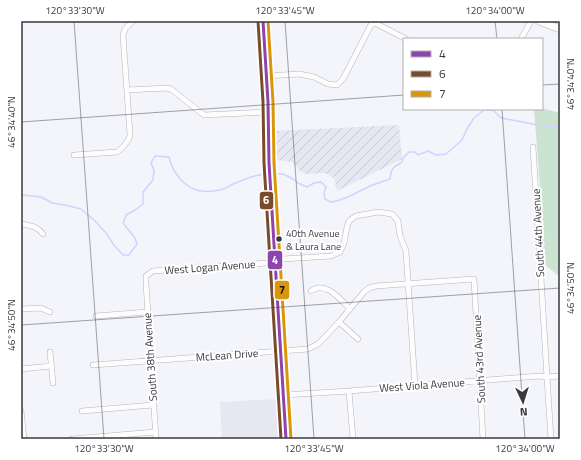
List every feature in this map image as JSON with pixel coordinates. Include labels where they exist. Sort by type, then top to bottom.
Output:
[{"type":"main road","points":[[263,21],[269,163],[286,439]]},
{"type":"main road","points":[[539,21],[560,28]]},
{"type":"street","points":[[74,155],[117,152],[129,139],[130,135],[123,35],[125,29],[133,21]]},
{"type":"street","points":[[266,76],[299,74],[314,77],[328,84],[337,85],[344,80],[373,21],[404,38]]},
{"type":"street","points":[[522,38],[531,21]]},
{"type":"street","points":[[127,90],[171,89],[204,115],[268,112]]},
{"type":"street","name":"South 44th Avenue","points":[[533,147],[552,439]]},
{"type":"street","name":"West Logan Avenue","points":[[146,276],[153,271],[331,256],[340,252],[344,243],[349,221],[356,216],[378,212],[392,214],[398,221],[400,236],[406,250],[408,283]]},
{"type":"street","points":[[21,224],[35,227],[43,234]]},
{"type":"street","name":"South 38th Avenue","points":[[146,276],[156,439]]},
{"type":"street","name":"McLean Drive","points":[[92,365],[308,349],[323,339],[369,288],[408,283],[474,279]]},
{"type":"street","name":"South 43rd Avenue","points":[[474,279],[483,439]]},
{"type":"street","points":[[408,283],[415,385]]},
{"type":"street","points":[[311,291],[315,288],[323,288],[331,292],[350,309]]},
{"type":"street","points":[[21,309],[41,308],[50,312]]},
{"type":"street","points":[[96,316],[148,312]]},
{"type":"street","points":[[339,322],[358,339]]},
{"type":"street","points":[[50,352],[53,383]]},
{"type":"street","points":[[21,369],[51,366]]},
{"type":"street","name":"West Viola Avenue","points":[[284,395],[539,376],[560,376]]},
{"type":"street","points":[[350,391],[353,439]]},
{"type":"street","points":[[82,411],[153,405]]},
{"type":"street","points":[[21,411],[24,439]]},
{"type":"street","points":[[72,439],[106,438],[155,432]]},
{"type":"shaded area","points":[[399,125],[402,159],[337,191],[334,178],[325,173],[306,174],[300,171],[292,162],[277,160],[274,131]]},
{"type":"shaded area","points":[[277,399],[279,439],[222,439],[220,402]]},
{"type":"green space","points":[[543,108],[560,113],[560,277],[544,264],[534,110],[543,110]]},
{"type":"waterway","points":[[273,174],[283,174],[307,187],[314,183],[321,182],[326,187],[324,193],[325,199],[331,202],[348,197],[370,186],[390,179],[392,169],[401,163],[409,152],[415,152],[418,155],[428,151],[436,155],[446,154],[462,140],[474,118],[484,110],[493,110],[501,118],[543,126],[560,127]]},
{"type":"waterway","points":[[21,194],[41,197],[52,203],[81,209],[107,234],[113,244],[123,255],[129,255],[137,244],[135,238],[123,223],[126,215],[143,204],[143,192],[153,180],[154,170],[151,163],[155,156],[169,157],[173,168],[180,179],[190,187],[202,191],[222,189],[249,178],[268,174]]},
{"type":"transit line","name":"6","points":[[258,21],[263,102],[264,163],[281,439]]},
{"type":"transit line","name":"4","points":[[263,21],[268,102],[269,163],[286,439]]},
{"type":"transit line","name":"7","points":[[268,21],[273,102],[274,163],[291,439]]},
{"type":"place","name":"40th Avenue & Laura Lane","points":[[279,239]]}]
